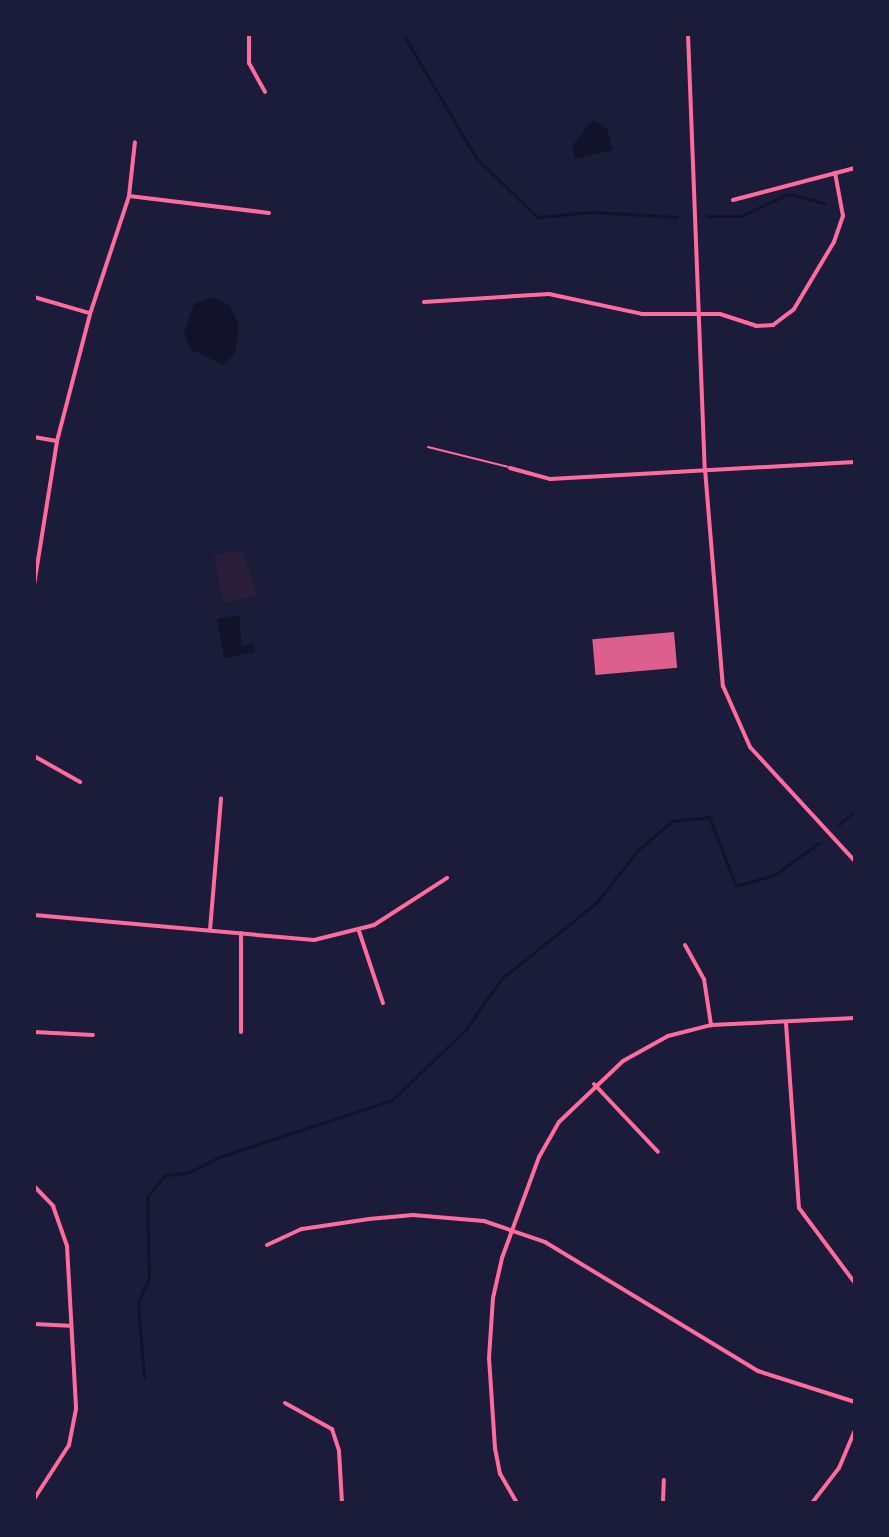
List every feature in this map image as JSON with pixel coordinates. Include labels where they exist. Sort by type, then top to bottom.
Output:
[{"type":"street","points":[[249,34],[249,63],[265,92]]},
{"type":"street","points":[[688,34],[697,313],[719,665],[728,704],[763,763],[855,861]]},
{"type":"street","points":[[34,585],[57,441],[90,314],[129,196],[135,142]]},
{"type":"street","points":[[733,200],[855,168]]},
{"type":"street","points":[[424,302],[549,294],[642,314],[720,314],[756,326],[788,316],[839,229],[843,204],[835,173]]},
{"type":"street","points":[[129,196],[269,213]]},
{"type":"street","points":[[34,297],[90,314]]},
{"type":"street","points":[[34,437],[57,441]]},
{"type":"street","points":[[510,468],[550,479],[855,462]]},
{"type":"street","points":[[34,756],[80,782]]},
{"type":"street","points":[[210,930],[221,798]]},
{"type":"street","points":[[34,915],[314,940],[359,931],[447,878]]},
{"type":"street","points":[[359,931],[383,1003]]},
{"type":"street","points":[[241,933],[241,1032]]},
{"type":"street","points":[[685,945],[704,979],[711,1025]]},
{"type":"street","points":[[517,1503],[497,1463],[489,1358],[497,1275],[548,1138],[594,1084],[644,1046],[711,1025],[855,1018]]},
{"type":"street","points":[[786,1023],[799,1208],[855,1283]]},
{"type":"street","points":[[34,1032],[93,1035]]},
{"type":"street","points":[[594,1084],[658,1152]]},
{"type":"street","points":[[34,1186],[51,1202],[64,1230],[74,1433],[34,1499]]},
{"type":"street","points":[[267,1245],[302,1229],[413,1215],[455,1216],[512,1230],[545,1242],[758,1371],[855,1402]]},
{"type":"street","points":[[34,1324],[69,1326]]},
{"type":"street","points":[[285,1403],[332,1429],[339,1451],[342,1503]]},
{"type":"street","points":[[812,1503],[834,1476],[855,1430]]},
{"type":"street","points":[[663,1503],[664,1480]]},
{"type":"lane","points":[[428,447],[510,468]]},
{"type":"shaded area","points":[[593,120],[607,129],[613,150],[575,159],[572,146]]},
{"type":"shaded area","points":[[213,297],[229,305],[239,325],[235,353],[224,365],[190,349],[184,333],[194,304]]},
{"type":"shaded area","points":[[242,550],[257,596],[223,603],[214,555]]},
{"type":"shaded area","points":[[239,615],[242,646],[253,644],[255,652],[224,658],[217,619]]},
{"type":"building","points":[[674,632],[677,668],[595,675],[592,639]]},
{"type":"waterway","points":[[403,34],[476,158],[537,217],[592,212],[677,217]]},
{"type":"waterway","points":[[707,216],[741,216],[788,194],[825,203]]},
{"type":"waterway","points":[[838,825],[855,811]]},
{"type":"waterway","points":[[144,1377],[138,1302],[149,1278],[147,1197],[165,1175],[187,1173],[222,1156],[392,1100],[466,1029],[501,979],[597,902],[637,851],[672,821],[709,817],[736,886],[774,875],[819,843]]}]
